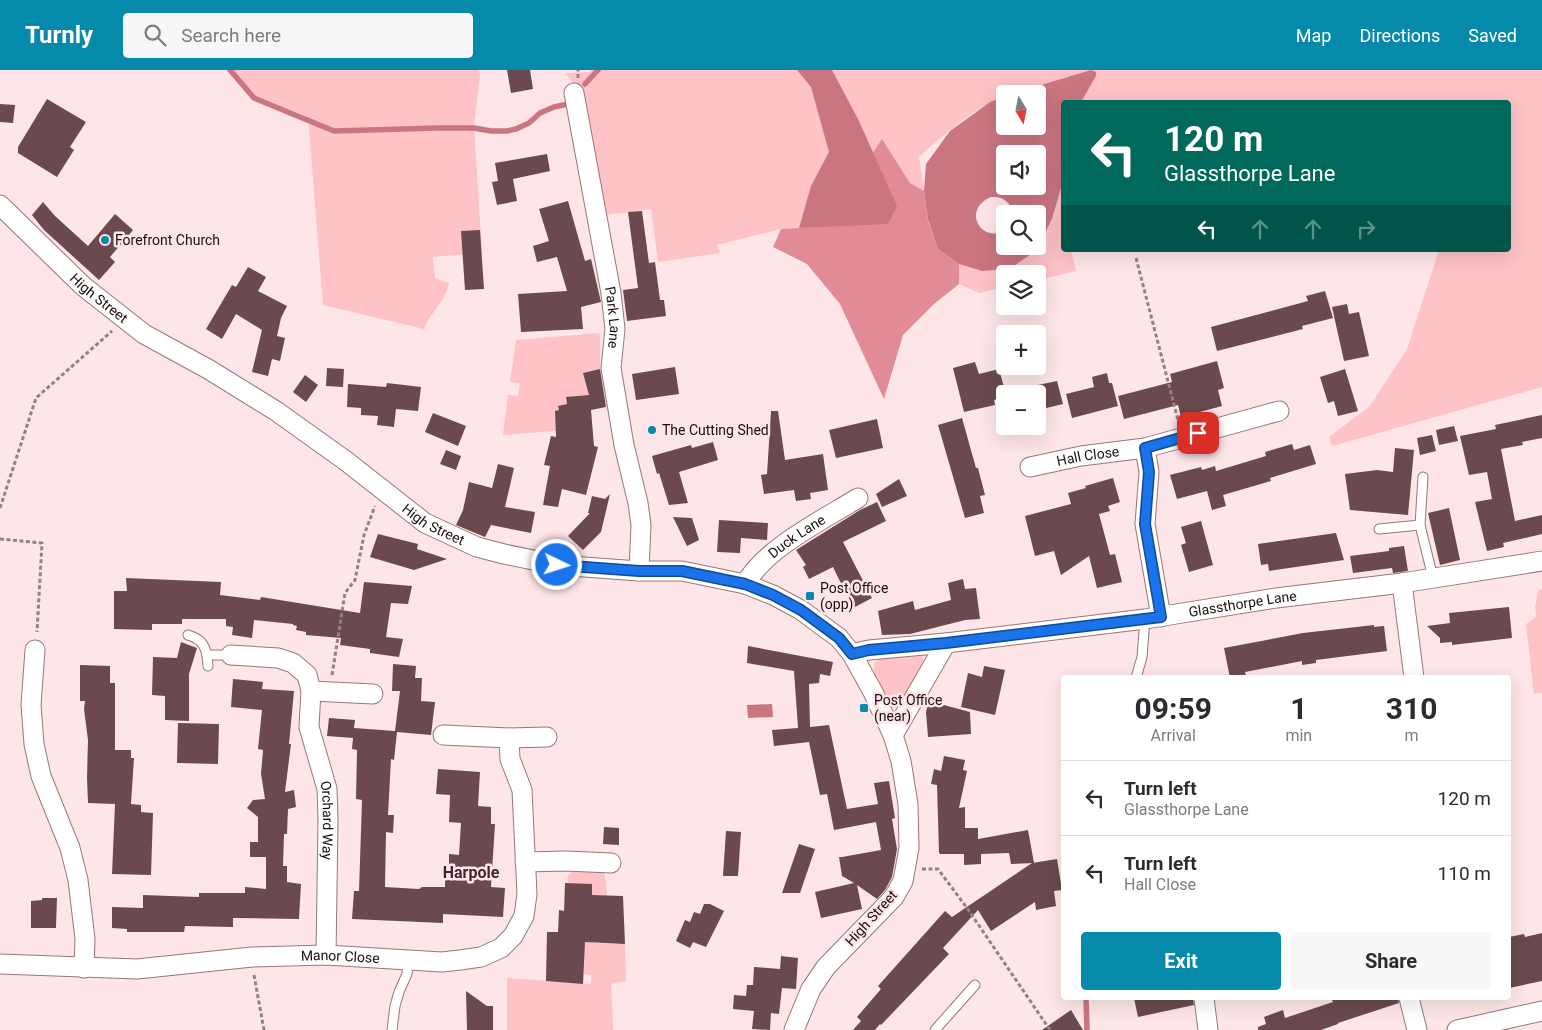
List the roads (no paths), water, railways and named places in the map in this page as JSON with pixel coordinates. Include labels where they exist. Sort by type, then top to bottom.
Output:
[{"type":"street","name":"Park Lane","points":[[574,93],[597,227],[611,293],[615,330],[611,368],[624,446],[641,525],[639,571]]},
{"type":"street","name":"High Street","points":[[0,206],[83,286],[144,334],[276,411],[346,461],[425,523],[477,547],[557,565],[639,571],[682,571],[745,584],[773,595],[801,610],[839,638],[852,654],[873,692],[893,735],[902,761],[908,804],[909,848],[903,881],[894,897],[826,966],[812,989],[794,1030]]},
{"type":"street","name":"Hall Close","points":[[1030,467],[1081,456],[1145,448],[1279,411]]},
{"type":"street","points":[[1145,448],[1149,472],[1145,524],[1153,618]]},
{"type":"street","name":"Duck Lane","points":[[745,584],[752,572],[767,558],[795,537],[858,498]]},
{"type":"street","name":"Glassthorpe Lane","points":[[852,654],[869,650],[946,643],[1153,618],[1276,598],[1402,583],[1542,561]]},
{"type":"street","points":[[1402,583],[1414,675]]},
{"type":"street","points":[[893,735],[946,643]]},
{"type":"street","points":[[35,650],[31,705],[34,744],[41,776],[70,848],[78,880],[84,939],[84,968]]},
{"type":"street","name":"Orchard Way","points":[[231,655],[278,658],[293,663],[307,675],[311,691],[309,728],[327,789],[326,955]]},
{"type":"street","points":[[311,691],[373,694]]},
{"type":"street","points":[[443,734],[509,738],[547,737]]},
{"type":"street","name":"Manor Close","points":[[0,964],[137,969],[252,957],[326,955],[442,962],[481,957],[501,948],[513,936],[524,916],[527,894],[522,790],[510,759],[509,738]]},
{"type":"street","points":[[526,862],[611,863]]},
{"type":"street","points":[[1204,1000],[1208,1030]]},
{"type":"street","points":[[1410,1000],[1418,1030]]},
{"type":"street","points":[[1457,1030],[1542,1011]]},
{"type":"lane","points":[[1424,477],[1420,525],[1433,578]]},
{"type":"lane","points":[[1379,528],[1420,525]]},
{"type":"lane","points":[[1137,675],[1153,618]]},
{"type":"lane","points":[[188,635],[199,639],[205,646],[208,666]]},
{"type":"lane","points":[[207,655],[231,655]]},
{"type":"lane","points":[[392,1030],[395,1006],[407,974],[408,959]]},
{"type":"lane","points":[[935,1030],[975,985]]},
{"type":"waterway","points":[[230,70],[254,98],[334,131],[438,128],[474,128],[507,131],[529,123],[540,113],[568,104]]},
{"type":"waterway","points":[[585,84],[598,70]]},
{"type":"waterway","points":[[1086,1000],[1087,1030]]},
{"type":"place","name":"Forefront Church","points":[[105,240]]},
{"type":"place","name":"The Cutting Shed","points":[[652,430]]},
{"type":"place","name":"Post Office (opp)","points":[[810,596]]},
{"type":"place","name":"Post Office (near)","points":[[864,708]]},
{"type":"district","name":"Harpole","points":[[471,872]]}]
